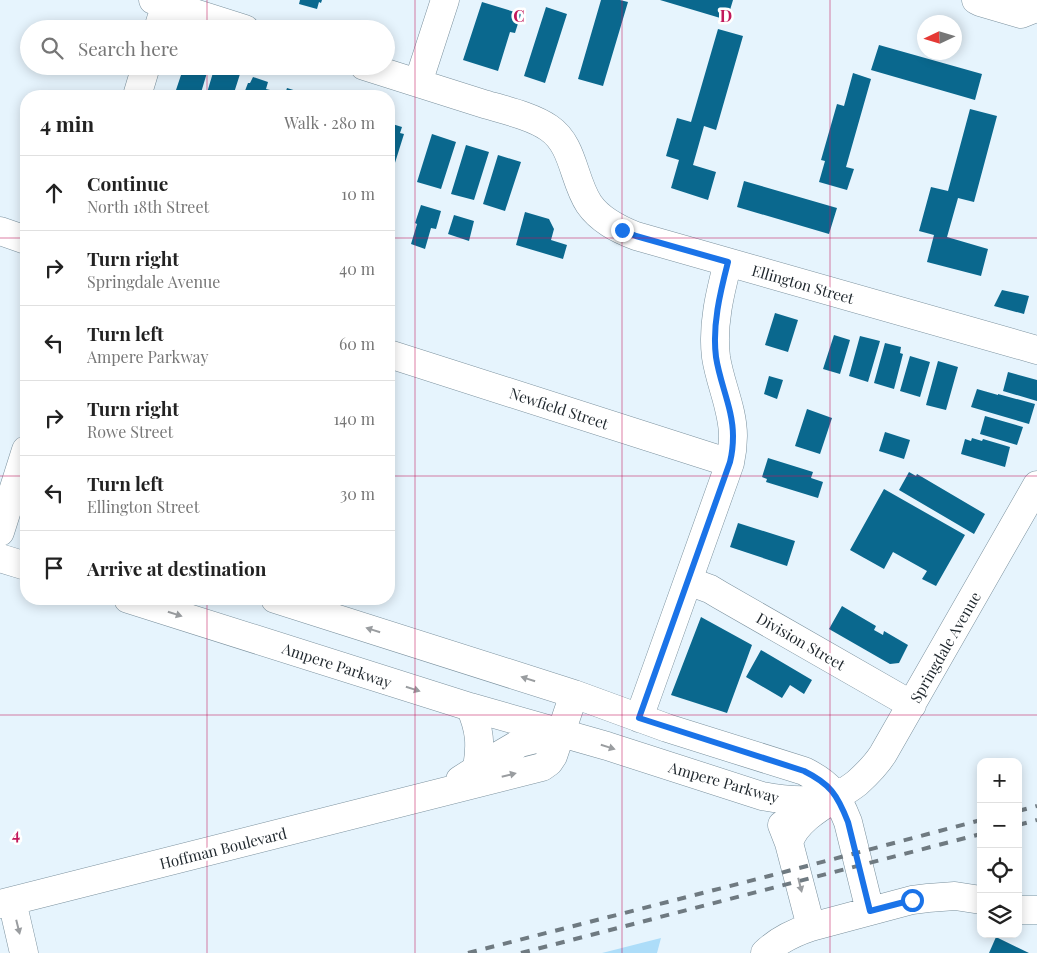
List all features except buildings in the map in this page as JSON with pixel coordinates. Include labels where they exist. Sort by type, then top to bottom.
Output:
[{"type":"street","points":[[418,83],[445,0]]},
{"type":"street","points":[[976,0],[1021,14],[1031,10],[1037,1]]},
{"type":"street","points":[[161,8],[209,20]]},
{"type":"street","points":[[139,90],[143,75]]},
{"type":"street","name":"Ellington Street","points":[[393,75],[517,114],[548,127],[565,146],[589,204],[604,219],[636,236],[1037,350]]},
{"type":"street","points":[[0,231],[20,238]]},
{"type":"street","points":[[639,718],[730,462],[733,435],[732,419],[718,370],[715,339],[718,303],[728,262]]},
{"type":"street","name":"Newfield Street","points":[[395,356],[730,462]]},
{"type":"street","points":[[8,519],[20,473]]},
{"type":"street","name":"Springdale Avenue","points":[[789,843],[802,822],[857,783],[883,754],[1037,485]]},
{"type":"street","points":[[0,558],[20,564]]},
{"type":"street","name":"Division Street","points":[[688,581],[720,595],[912,705]]},
{"type":"street","name":"Ampere Parkway","points":[[147,605],[470,707],[607,746],[762,796],[810,800],[836,797]]},
{"type":"street","points":[[294,605],[574,694],[639,718],[804,771],[829,788],[836,797],[848,822],[870,911]]},
{"type":"street","name":"Hoffman Boulevard","points":[[6,903],[542,767],[553,756],[574,694]]},
{"type":"street","points":[[470,707],[480,736],[477,768]]},
{"type":"street","name":"Hoffman Boulevard","points":[[445,792],[477,768],[520,743],[561,733]]},
{"type":"street","points":[[762,796],[777,815],[789,843],[797,939]]},
{"type":"street","points":[[765,953],[775,944],[797,939],[870,911],[912,900],[942,896],[977,899]]},
{"type":"street","points":[[6,903],[24,953]]},
{"type":"street","points":[[1022,910],[1037,910]]},
{"type":"shaded area","points":[[661,938],[657,953],[602,953]]},
{"type":"railway","points":[[1022,810],[1037,806]]},
{"type":"railway","points":[[1022,824],[1037,820]]},
{"type":"railway","points":[[468,953],[977,821]]},
{"type":"railway","points":[[521,953],[977,835]]},
{"type":"route","points":[[622,230],[636,236],[728,262],[718,303],[715,339],[718,370],[732,419],[733,435],[730,462],[639,718],[804,771],[821,781],[836,797],[848,822],[870,911],[912,900]]}]
